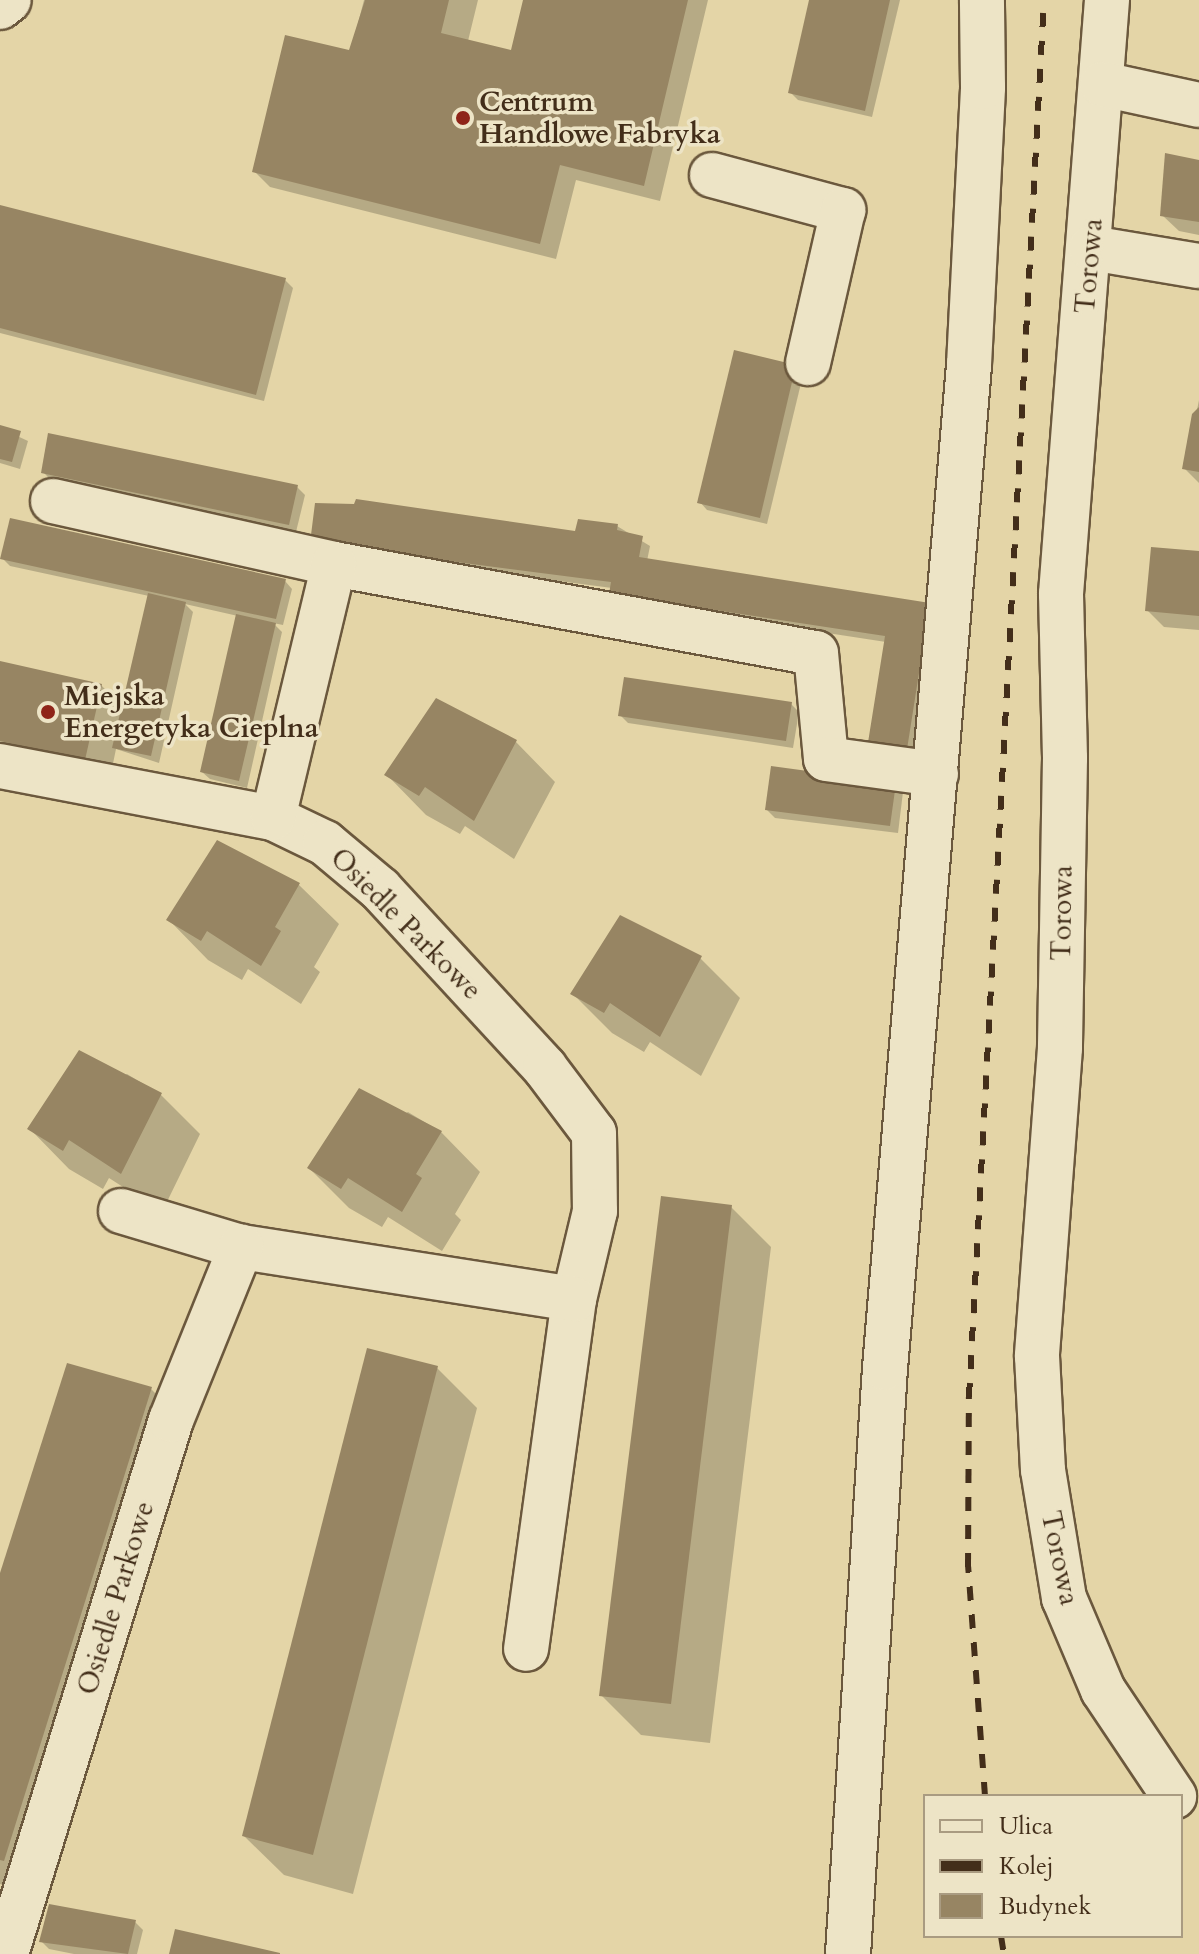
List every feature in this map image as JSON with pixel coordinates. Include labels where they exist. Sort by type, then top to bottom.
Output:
[{"type":"street","points":[[0,7],[9,0]]},
{"type":"street","points":[[848,1954],[885,1368],[969,365],[983,87],[982,0]]},
{"type":"street","name":"Torowa","points":[[1107,0],[1091,248],[1061,594],[1065,758],[1060,1048],[1037,1356],[1042,1456],[1064,1598],[1103,1690],[1173,1794]]},
{"type":"street","points":[[1102,84],[1199,105]]},
{"type":"street","points":[[712,175],[843,210],[808,363]]},
{"type":"street","points":[[1091,248],[1199,266]]},
{"type":"street","points":[[53,501],[334,564],[816,653],[826,759],[936,774]]},
{"type":"street","points":[[273,818],[334,564]]},
{"type":"street","name":"Osiedle Parkowe","points":[[0,766],[273,818],[325,843],[380,889],[545,1068],[594,1133],[595,1211],[574,1299],[526,1649]]},
{"type":"street","points":[[121,1211],[241,1247],[574,1299]]},
{"type":"street","name":"Osiedle Parkowe","points":[[6,1954],[171,1420],[241,1247]]},
{"type":"street","points":[[1183,1806],[1199,1821]]},
{"type":"building","name":"Centrum Handlowe Fabryka","points":[[365,0],[449,0],[441,33],[511,50],[523,0],[688,0],[644,186],[560,165],[540,244],[252,172],[285,35],[349,50]]},
{"type":"building","points":[[809,0],[890,0],[865,111],[788,93]]},
{"type":"building","points":[[1165,153],[1199,160],[1199,222],[1160,216]]},
{"type":"building","points":[[0,205],[286,278],[256,395],[0,328]]},
{"type":"building","points":[[734,350],[796,365],[760,518],[697,503]]},
{"type":"building","points":[[1199,407],[1199,472],[1182,469],[1192,414]]},
{"type":"building","points":[[0,425],[21,431],[12,462],[0,459]]},
{"type":"building","points":[[48,433],[298,485],[289,525],[41,473]]},
{"type":"building","points":[[356,499],[575,531],[578,519],[618,524],[617,530],[643,536],[639,557],[930,603],[905,762],[866,755],[885,636],[609,594],[611,582],[310,543],[315,503],[354,504]]},
{"type":"building","points":[[10,518],[286,579],[276,619],[0,559]]},
{"type":"building","points":[[1151,547],[1199,551],[1199,616],[1145,611]]},
{"type":"building","points":[[148,593],[186,602],[151,756],[112,748]]},
{"type":"building","points":[[236,614],[276,623],[239,781],[200,772]]},
{"type":"building","name":"Miejska Energetyka Cieplna","points":[[0,661],[102,684],[85,760],[0,741]]},
{"type":"building","points":[[624,677],[792,702],[786,741],[618,716]]},
{"type":"building","points":[[436,698],[517,740],[474,821],[425,787],[419,796],[384,775]]},
{"type":"building","points":[[771,766],[896,783],[890,826],[765,810]]},
{"type":"building","points":[[217,840],[300,883],[275,927],[281,931],[261,966],[207,931],[201,941],[166,920]]},
{"type":"building","points":[[620,915],[702,956],[660,1037],[610,1003],[604,1013],[570,994]]},
{"type":"building","points":[[79,1050],[162,1093],[121,1174],[69,1140],[63,1151],[27,1129]]},
{"type":"building","points":[[359,1088],[442,1131],[416,1174],[422,1178],[402,1212],[348,1178],[341,1189],[307,1168]]},
{"type":"building","points":[[661,1196],[732,1205],[671,1704],[599,1696]]},
{"type":"building","points":[[367,1348],[438,1366],[313,1855],[242,1836]]},
{"type":"building","points":[[67,1363],[152,1387],[4,1861],[0,1860],[0,1573]]},
{"type":"building","points":[[49,1904],[136,1920],[128,1954],[39,1942]]},
{"type":"building","points":[[175,1929],[280,1953],[280,1954],[169,1954]]},
{"type":"railway","points":[[985,1794],[968,1567],[969,1397],[1044,0]]},
{"type":"railway","points":[[1001,1938],[1004,1954]]},
{"type":"place","name":"Centrum Handlowe Fabryka","points":[[463,118]]},
{"type":"place","name":"Miejska Energetyka Cieplna","points":[[48,712]]}]
